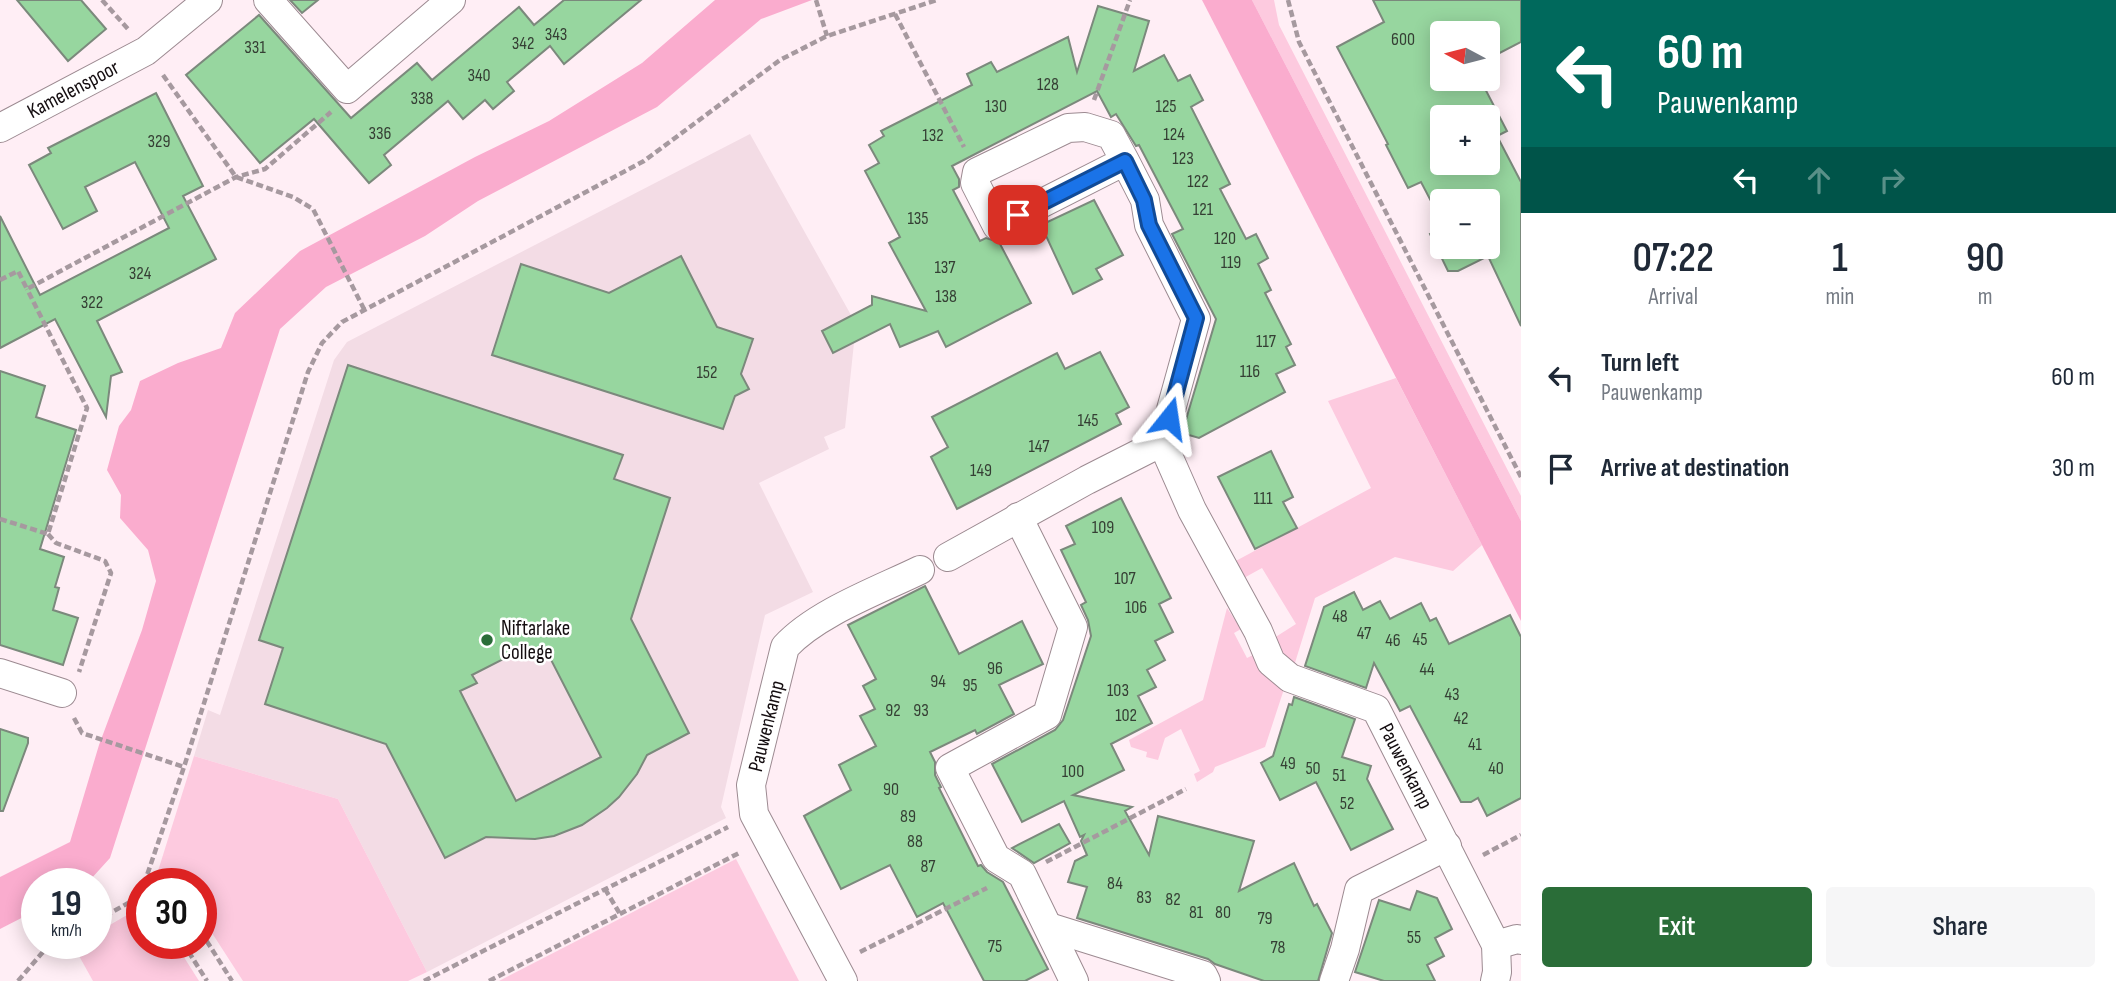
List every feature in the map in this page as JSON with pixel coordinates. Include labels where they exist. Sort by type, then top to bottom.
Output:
[{"type":"street","name":"Kamelenspoor","points":[[0,128],[146,51],[208,0]]},
{"type":"street","points":[[268,0],[347,89],[452,0]]},
{"type":"street","points":[[948,557],[1018,517],[1163,442],[1196,318],[1149,225],[1144,200],[1125,161],[1111,135],[1085,127],[1068,128],[977,172],[975,183],[997,226],[1125,161]]},
{"type":"street","name":"Pauwenkamp","points":[[1163,442],[1192,510],[1258,631],[1271,662],[1290,678],[1376,709],[1452,857],[1508,942],[1495,981]]},
{"type":"street","points":[[1018,517],[1073,627],[1047,715],[950,768],[996,858],[1022,874],[1074,981]]},
{"type":"street","name":"Pauwenkamp","points":[[843,981],[754,814],[751,785],[785,647],[798,633],[860,598],[920,570]]},
{"type":"street","points":[[0,673],[69,686]]},
{"type":"street","points":[[1335,981],[1359,890],[1452,857]]},
{"type":"street","points":[[1049,927],[1203,975],[1206,981]]},
{"type":"path","name":"Kamelenspoor","points":[[102,0],[146,51],[236,177]]},
{"type":"path","points":[[150,868],[308,372],[322,343],[342,322],[644,161],[780,60],[827,36],[937,0]]},
{"type":"path","points":[[1085,127],[1130,0]]},
{"type":"path","points":[[1288,0],[1299,43],[1521,477]]},
{"type":"path","points":[[816,2],[827,36]]},
{"type":"path","points":[[895,13],[977,172]]},
{"type":"path","points":[[27,289],[236,177],[265,169],[342,103],[347,89]]},
{"type":"path","points":[[236,177],[293,197],[313,209],[365,311]]},
{"type":"path","points":[[0,281],[18,271],[87,408],[48,534]]},
{"type":"path","points":[[0,519],[48,534],[56,543],[105,561],[111,573],[69,686]]},
{"type":"path","points":[[95,737],[184,766]]},
{"type":"path","points":[[424,981],[754,814]]},
{"type":"path","points":[[1452,857],[1521,835]]},
{"type":"path","points":[[489,981],[767,839]]},
{"type":"path","points":[[606,889],[620,914]]},
{"type":"path","points":[[217,957],[232,981]]},
{"type":"path","points":[[18,981],[37,959]]},
{"type":"path","points":[[193,959],[207,981]]},
{"type":"shaded area","points":[[715,0],[812,0],[761,19],[657,107],[478,201],[425,236],[326,287],[280,329],[110,858],[101,868],[21,868],[21,918],[0,929],[0,877],[70,842],[99,745],[142,630],[156,581],[148,550],[120,518],[121,495],[107,470],[119,426],[131,410],[140,381],[178,363],[221,348],[235,313],[300,251],[475,157],[549,121],[642,63]]},
{"type":"shaded area","points":[[1202,0],[1252,0],[1521,521],[1521,621]]},
{"type":"shaded area","points":[[1252,0],[1274,0],[1279,25],[1521,496],[1521,521]]},
{"type":"shaded area","points":[[750,134],[856,324],[845,428],[824,437],[829,449],[759,483],[813,592],[765,615],[721,807],[726,818],[427,972],[338,799],[194,756],[208,710],[220,715],[334,360],[347,342]]},
{"type":"shaded area","points":[[1396,378],[1482,545],[1453,571],[1395,557],[1315,598],[1294,666],[1289,664],[1274,638],[1296,624],[1262,568],[1242,579],[1232,563],[1371,488],[1328,401]]},
{"type":"shaded area","points":[[1227,608],[1241,629],[1234,633],[1247,658],[1255,654],[1285,686],[1265,747],[1215,767],[1213,772],[1197,782],[1194,774],[1200,771],[1181,729],[1165,738],[1158,760],[1146,757],[1147,752],[1131,747],[1129,740],[1203,700]]},
{"type":"shaded area","points":[[194,756],[338,799],[427,972],[408,981],[243,981],[217,941],[217,868],[159,868]]},
{"type":"shaded area","points":[[736,859],[799,981],[499,981]]},
{"type":"shaded area","points":[[126,916],[126,959],[185,959],[199,981],[93,981],[81,959],[112,959],[112,924]]},
{"type":"building","points":[[17,0],[81,0],[106,29],[68,61]]},
{"type":"building","points":[[290,0],[318,0],[302,13]]},
{"type":"building","points":[[564,0],[641,0],[564,64],[550,46],[507,82],[514,91],[493,109],[485,100],[463,119],[448,101],[384,155],[391,165],[369,183],[314,119],[260,163],[186,75],[259,15],[351,118],[417,63],[432,80],[519,7],[534,25]]},
{"type":"building","points":[[1373,0],[1521,0],[1521,42],[1500,53],[1500,21],[1430,21],[1430,91],[1486,91],[1494,105],[1430,105],[1430,175],[1500,175],[1500,142],[1521,182],[1521,326],[1489,259],[1500,259],[1500,189],[1430,189],[1430,199],[1421,182],[1408,188],[1337,47],[1384,22]]},
{"type":"building","points":[[1098,6],[1149,21],[1134,71],[1164,55],[1178,81],[1190,75],[1203,100],[1191,107],[1230,184],[1220,189],[1246,239],[1256,234],[1268,258],[1258,264],[1271,290],[1265,293],[1291,344],[1286,347],[1295,365],[1276,374],[1285,392],[1199,438],[1182,433],[1216,319],[1172,234],[1183,229],[1139,145],[1136,146],[1116,114],[1111,117],[1097,91],[952,166],[959,179],[959,187],[953,190],[980,241],[986,238],[999,242],[1031,303],[946,347],[938,331],[900,347],[890,324],[833,353],[822,331],[872,305],[872,296],[926,311],[889,243],[900,237],[865,171],[879,163],[869,145],[884,136],[881,131],[972,85],[967,74],[991,62],[997,72],[1068,37],[1077,72]]},
{"type":"building","points":[[156,93],[203,186],[183,196],[216,259],[97,321],[122,372],[111,376],[106,417],[55,319],[0,348],[0,216],[40,295],[169,228],[135,162],[85,187],[97,211],[63,229],[29,165],[51,153],[48,148]]},
{"type":"building","points":[[1500,118],[1507,131],[1500,134]]},
{"type":"building","points":[[1094,200],[1123,255],[1096,269],[1102,279],[1073,294],[1041,225]]},
{"type":"building","points":[[681,256],[717,327],[753,339],[741,374],[749,389],[735,396],[723,429],[492,355],[521,264],[609,293]]},
{"type":"building","points":[[1442,259],[1482,259],[1458,271],[1448,271]]},
{"type":"building","points":[[1100,352],[1129,407],[1116,414],[1121,424],[957,509],[931,457],[948,447],[932,417],[1057,353],[1065,369]]},
{"type":"building","points":[[348,365],[623,455],[614,479],[670,498],[631,619],[689,733],[647,755],[637,774],[619,797],[582,825],[554,836],[535,839],[486,837],[445,858],[386,744],[265,704],[283,648],[259,640]],"holes":[[[525,648],[529,656],[545,648],[601,757],[516,801],[460,691],[477,683],[472,675]]]},
{"type":"building","points":[[0,371],[45,386],[36,417],[76,430],[40,549],[64,557],[55,587],[59,588],[53,610],[78,618],[63,665],[0,645]]},
{"type":"building","points":[[1271,451],[1293,497],[1283,502],[1297,528],[1255,549],[1218,477]]},
{"type":"building","points":[[1121,498],[1171,598],[1159,604],[1173,632],[1155,641],[1165,660],[1147,670],[1156,687],[1138,696],[1152,723],[1111,744],[1124,770],[1073,795],[1132,807],[1125,811],[1149,855],[1158,816],[1254,841],[1239,891],[1294,863],[1314,906],[1317,904],[1332,933],[1318,981],[1264,981],[1208,959],[1077,918],[1087,887],[1068,882],[1075,861],[1087,855],[1081,841],[1084,835],[1080,837],[1064,801],[1022,822],[992,764],[1055,730],[1063,720],[1091,636],[1081,605],[1086,602],[1061,550],[1075,544],[1066,526]]},
{"type":"building","points":[[925,586],[959,654],[1022,621],[1043,664],[999,685],[1014,714],[977,734],[975,730],[930,752],[935,762],[935,775],[941,787],[939,788],[978,866],[981,865],[1003,882],[1048,969],[1025,981],[984,981],[943,903],[917,917],[890,865],[841,889],[804,816],[851,790],[839,765],[876,746],[860,716],[875,709],[863,686],[876,679],[848,625]]},
{"type":"building","points":[[1354,592],[1363,610],[1380,601],[1390,619],[1421,603],[1430,621],[1436,618],[1449,644],[1510,615],[1521,637],[1521,798],[1487,816],[1478,798],[1471,802],[1461,802],[1410,706],[1400,711],[1374,663],[1366,688],[1305,666],[1324,607]]},
{"type":"building","points":[[1294,697],[1355,719],[1342,757],[1371,766],[1367,779],[1393,829],[1351,850],[1316,782],[1280,800],[1261,763],[1273,756],[1289,704],[1292,705]]},
{"type":"building","points":[[0,729],[28,738],[3,811],[0,811]]},
{"type":"building","points":[[1059,824],[1070,843],[1034,863],[1012,848]]},
{"type":"building","points":[[1417,891],[1437,898],[1452,929],[1435,938],[1444,956],[1427,965],[1435,981],[1384,981],[1355,972],[1379,900],[1410,910]]},
{"type":"place","name":"Niftarlake College","points":[[487,640]]},
{"type":"route","points":[[1018,215],[1125,161],[1144,200],[1149,225],[1196,318],[1169,418]]}]
